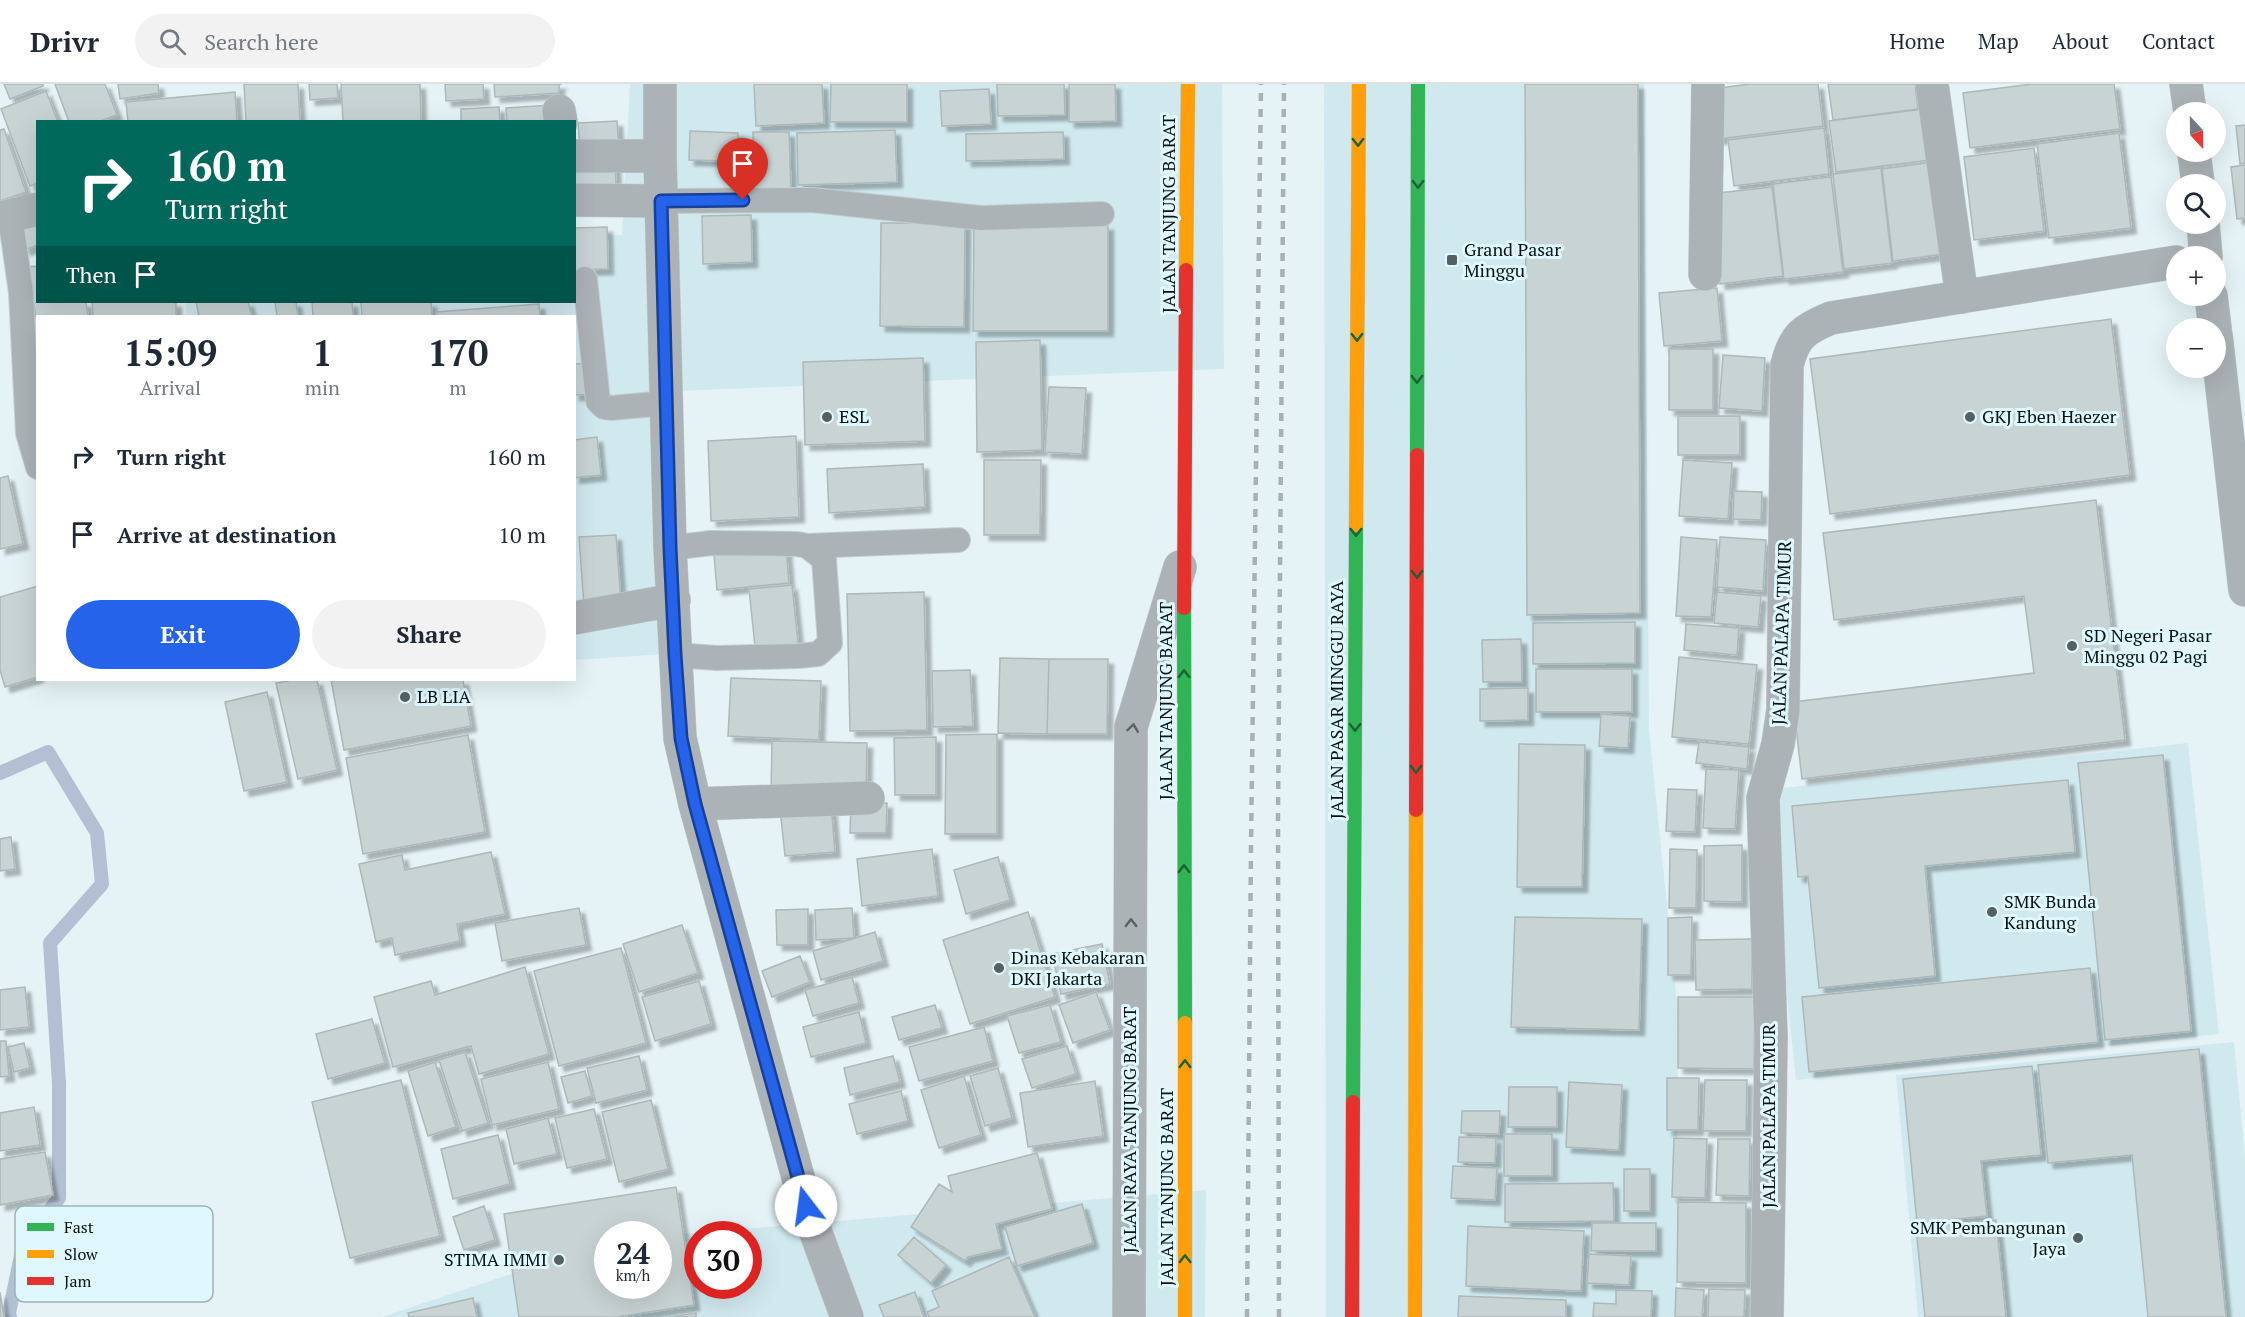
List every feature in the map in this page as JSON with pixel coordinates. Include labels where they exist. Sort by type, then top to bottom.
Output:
[{"type":"main road","name":"JALAN TANJUNG BARAT","points":[[1185,1317],[1184,555],[1188,84]]},
{"type":"main road","name":"JALAN PASAR MINGGU RAYA","points":[[1352,1317],[1359,84]]},
{"type":"main road","points":[[1415,1317],[1418,84]]},
{"type":"street","points":[[660,84],[670,548],[681,738],[695,804],[806,1206],[847,1317]]},
{"type":"street","points":[[1705,274],[1708,84]]},
{"type":"street","points":[[1932,84],[1962,297]]},
{"type":"street","points":[[2186,84],[2189,102]]},
{"type":"street","points":[[576,156],[660,156]]},
{"type":"street","points":[[576,200],[661,201]]},
{"type":"street","name":"JALAN PALAPA TIMUR","points":[[1767,1317],[1771,1036],[1763,798],[1778,744],[1783,710],[1787,365],[1791,348],[1800,335],[1814,325],[1831,318],[2166,264]]},
{"type":"street","points":[[2226,353],[2242,525],[2245,590]]},
{"type":"street","name":"JALAN RAYA TANJUNG BARAT","points":[[1129,1317],[1131,727],[1184,555]]},
{"type":"street","points":[[576,618],[674,600]]},
{"type":"street","points":[[695,804],[868,798]]},
{"type":"lane","points":[[661,201],[812,200],[981,218],[1102,214]]},
{"type":"lane","points":[[16,214],[28,433],[36,460]]},
{"type":"lane","points":[[585,279],[598,400],[604,407],[611,408],[666,403]]},
{"type":"lane","points":[[670,548],[711,543],[807,546],[958,540]]},
{"type":"lane","points":[[675,655],[717,658],[798,656],[818,654],[825,649],[830,643],[824,559],[807,546]]},
{"type":"shaded area","points":[[630,84],[1222,84],[1224,369],[652,392],[665,654],[576,660],[576,315],[187,315],[185,303],[576,303],[576,235],[622,235]]},
{"type":"shaded area","points":[[1324,84],[1644,84],[1649,730],[1678,1012],[1677,1317],[1326,1317]]},
{"type":"shaded area","name":"SMK Bunda Kandung","points":[[2188,743],[2219,1034],[1796,1080],[1765,790]]},
{"type":"shaded area","name":"SMK Pembangunan Jaya","points":[[2234,1042],[2245,1158],[2245,1317],[1918,1317],[1896,1075]]},
{"type":"shaded area","points":[[1206,1190],[1205,1317],[382,1317],[594,1246],[594,1299],[672,1299],[672,1235],[684,1234],[684,1299],[762,1299],[762,1227]]},
{"type":"building","points":[[4,84],[43,84],[43,86],[10,99]]},
{"type":"building","points":[[55,84],[105,84],[117,115],[103,120],[68,120]]},
{"type":"building","points":[[118,84],[158,84],[159,93],[120,99]]},
{"type":"building","points":[[244,84],[298,84],[300,120],[246,120]]},
{"type":"building","points":[[309,84],[337,84],[338,98],[310,100]]},
{"type":"building","points":[[341,84],[420,84],[421,120],[343,120]]},
{"type":"building","points":[[445,84],[483,84],[484,99],[446,101]]},
{"type":"building","points":[[494,84],[559,84],[559,93],[495,97]]},
{"type":"building","points":[[754,84],[822,84],[824,123],[756,126]]},
{"type":"building","points":[[831,84],[907,84],[907,122],[830,122]]},
{"type":"building","points":[[997,84],[1064,84],[1065,115],[998,116]]},
{"type":"building","points":[[1069,84],[1115,84],[1116,121],[1069,122]]},
{"type":"building","points":[[1525,84],[1638,84],[1640,613],[1527,615]]},
{"type":"building","points":[[1750,84],[1818,84],[1823,126],[1718,139],[1712,89]]},
{"type":"building","points":[[1828,84],[1915,84],[1918,109],[1833,120]]},
{"type":"building","points":[[2032,84],[2114,84],[2120,129],[1970,148],[1963,93]]},
{"type":"building","points":[[989,89],[991,124],[942,126],[940,91]]},
{"type":"building","points":[[46,91],[57,120],[36,120],[36,184],[30,186],[1,109]]},
{"type":"building","points":[[235,92],[237,120],[128,120],[126,102]]},
{"type":"building","points":[[551,105],[551,120],[507,120],[506,108]]},
{"type":"building","points":[[499,107],[500,120],[461,120],[461,109]]},
{"type":"building","points":[[1924,109],[1930,160],[1836,172],[1829,121]]},
{"type":"building","points":[[617,121],[619,148],[580,150],[578,123]]},
{"type":"building","points":[[2245,125],[2245,163],[2240,164],[2236,126]]},
{"type":"building","points":[[1824,128],[1829,174],[1734,186],[1728,140]]},
{"type":"building","points":[[4,129],[26,192],[0,201],[0,130]]},
{"type":"building","points":[[895,130],[897,182],[798,185],[797,133]]},
{"type":"building","points":[[690,131],[738,133],[737,161],[689,160]]},
{"type":"building","points":[[753,132],[789,132],[791,192],[754,193]]},
{"type":"building","points":[[1063,132],[1064,159],[966,161],[966,134]]},
{"type":"building","points":[[2119,133],[2131,228],[2049,238],[2037,144]]},
{"type":"building","points":[[2034,148],[2044,231],[1974,240],[1964,157]]},
{"type":"building","points":[[615,160],[616,186],[576,188],[576,162]]},
{"type":"building","points":[[1933,162],[1944,254],[1893,261],[1882,169]]},
{"type":"building","points":[[2245,165],[2245,218],[2237,219],[2231,167]]},
{"type":"building","points":[[1881,168],[1892,263],[1844,269],[1833,174]]},
{"type":"building","points":[[1831,177],[1843,272],[1784,279],[1773,184]]},
{"type":"building","points":[[1772,187],[1783,276],[1720,284],[1709,194]]},
{"type":"building","points":[[751,215],[752,262],[703,264],[702,216]]},
{"type":"building","points":[[36,219],[36,246],[25,250],[16,225]]},
{"type":"building","points":[[881,223],[965,223],[964,327],[880,326]]},
{"type":"building","points":[[1108,225],[1108,331],[973,331],[974,226]]},
{"type":"building","points":[[607,227],[608,269],[576,270],[576,228]]},
{"type":"building","points":[[36,266],[36,303],[86,303],[88,315],[36,315],[36,317],[27,267]]},
{"type":"building","points":[[1717,288],[1722,341],[1664,346],[1659,293]]},
{"type":"building","points":[[92,303],[176,303],[176,315],[93,315]]},
{"type":"building","points":[[196,303],[248,303],[252,315],[199,315]]},
{"type":"building","points":[[275,303],[296,303],[298,315],[277,315]]},
{"type":"building","points":[[312,303],[352,303],[353,315],[313,315]]},
{"type":"building","points":[[361,303],[431,303],[432,315],[362,315]]},
{"type":"building","points":[[539,304],[540,315],[436,315],[436,312]]},
{"type":"building","name":"GKJ Eben Haezer","points":[[2111,319],[2130,475],[1830,514],[1810,359]]},
{"type":"building","points":[[1040,340],[1042,450],[977,452],[976,342]]},
{"type":"building","points":[[1669,349],[1713,349],[1713,410],[1669,410]]},
{"type":"building","points":[[1723,355],[1765,358],[1762,411],[1719,408]]},
{"type":"building","points":[[923,358],[925,441],[805,445],[803,362]]},
{"type":"building","points":[[593,363],[594,394],[576,395],[576,364]]},
{"type":"building","points":[[1049,387],[1086,388],[1082,454],[1045,452]]},
{"type":"building","points":[[1678,416],[1740,416],[1740,455],[1678,455]]},
{"type":"building","points":[[796,436],[799,517],[711,521],[708,441]]},
{"type":"building","points":[[597,437],[601,475],[576,478],[576,440]]},
{"type":"building","points":[[984,460],[1041,460],[1040,535],[984,535]]},
{"type":"building","points":[[1683,460],[1732,463],[1728,519],[1679,516]]},
{"type":"building","points":[[923,464],[925,507],[829,513],[827,469]]},
{"type":"building","points":[[8,476],[23,544],[0,549],[0,478]]},
{"type":"building","points":[[1734,491],[1762,492],[1761,520],[1733,519]]},
{"type":"building","name":"SD Negeri Pasar Minggu 02 Pagi","points":[[2096,500],[2125,740],[1802,779],[1793,702],[2034,673],[2024,596],[1834,620],[1823,533]]},
{"type":"building","points":[[616,535],[621,603],[584,606],[579,537]]},
{"type":"building","points":[[1681,537],[1717,540],[1711,617],[1676,616]]},
{"type":"building","points":[[1720,537],[1766,540],[1763,591],[1717,587]]},
{"type":"building","points":[[786,548],[789,583],[717,590],[714,555]]},
{"type":"building","points":[[792,585],[799,651],[756,656],[749,589]]},
{"type":"building","points":[[36,587],[36,678],[5,687],[0,670],[0,597]]},
{"type":"building","points":[[924,592],[927,730],[850,731],[847,594]]},
{"type":"building","points":[[1717,592],[1761,596],[1758,627],[1714,623]]},
{"type":"building","points":[[1635,622],[1635,663],[1533,664],[1533,623]]},
{"type":"building","points":[[1686,624],[1739,628],[1737,655],[1684,650]]},
{"type":"building","points":[[1521,639],[1522,682],[1483,682],[1482,640]]},
{"type":"building","points":[[1679,657],[1757,665],[1749,744],[1672,737]]},
{"type":"building","points":[[1000,658],[1049,659],[1047,734],[998,733]]},
{"type":"building","points":[[1049,659],[1108,659],[1107,734],[1047,734]]},
{"type":"building","points":[[1536,669],[1632,669],[1632,712],[1536,712]]},
{"type":"building","points":[[970,670],[973,726],[933,727],[932,671]]},
{"type":"building","points":[[731,678],[821,681],[819,740],[728,736]]},
{"type":"building","points":[[317,681],[337,770],[298,779],[276,683]]},
{"type":"building","points":[[331,681],[463,681],[471,726],[344,750]]},
{"type":"building","points":[[1528,688],[1528,720],[1480,721],[1480,689]]},
{"type":"building","points":[[267,692],[287,782],[244,791],[225,702]]},
{"type":"building","points":[[1601,714],[1630,716],[1628,748],[1599,746]]},
{"type":"building","points":[[997,734],[997,834],[945,834],[946,735]]},
{"type":"building","points":[[468,735],[485,832],[363,854],[346,758]]},
{"type":"building","points":[[936,737],[936,795],[895,795],[894,738]]},
{"type":"building","points":[[772,741],[867,743],[866,795],[771,793]]},
{"type":"building","points":[[1699,742],[1749,747],[1747,769],[1696,763]]},
{"type":"building","points":[[1519,744],[1585,745],[1582,887],[1517,887]]},
{"type":"building","name":"SMK Bunda Kandung","points":[[2163,755],[2191,1031],[2105,1040],[2078,763]]},
{"type":"building","points":[[1706,769],[1739,770],[1735,829],[1703,828]]},
{"type":"building","points":[[2068,780],[2075,852],[1925,866],[1935,976],[1819,988],[1808,876],[1798,877],[1792,806]]},
{"type":"building","points":[[1668,789],[1697,790],[1695,832],[1666,831]]},
{"type":"building","points":[[851,803],[887,803],[886,833],[850,833]]},
{"type":"building","points":[[831,804],[835,852],[785,856],[780,809]]},
{"type":"building","points":[[11,837],[15,869],[0,871],[0,839]]},
{"type":"building","points":[[1742,845],[1742,902],[1704,901],[1704,846]]},
{"type":"building","points":[[932,849],[938,896],[862,906],[857,859]]},
{"type":"building","points":[[1670,849],[1697,850],[1696,908],[1669,908]]},
{"type":"building","points":[[491,852],[505,914],[457,924],[460,941],[395,955],[392,938],[376,942],[359,864],[402,855],[405,870]]},
{"type":"building","points":[[998,857],[1010,900],[966,914],[954,870]]},
{"type":"building","points":[[579,908],[586,945],[502,961],[495,923]]},
{"type":"building","points":[[852,908],[854,938],[816,940],[815,910]]},
{"type":"building","points":[[808,909],[808,945],[777,945],[776,910]]},
{"type":"building","name":"Dinas Kebakaran DKI Jakarta","points":[[1028,912],[1055,997],[970,1024],[943,940]]},
{"type":"building","points":[[1515,917],[1642,919],[1639,1030],[1511,1027]]},
{"type":"building","points":[[1692,917],[1691,975],[1668,975],[1668,918]]},
{"type":"building","points":[[682,925],[698,973],[639,992],[623,944]]},
{"type":"building","points":[[875,932],[883,961],[821,980],[813,951]]},
{"type":"building","points":[[1752,939],[1752,989],[1696,990],[1695,940]]},
{"type":"building","points":[[1102,944],[1110,984],[1061,994],[1052,954]]},
{"type":"building","points":[[621,948],[646,1043],[559,1066],[534,971]]},
{"type":"building","points":[[800,956],[810,982],[772,997],[762,971]]},
{"type":"building","points":[[525,967],[549,1054],[479,1074],[471,1046],[393,1067],[374,997],[431,981],[435,995]]},
{"type":"building","points":[[2090,968],[2098,1042],[1809,1072],[1802,997]]},
{"type":"building","points":[[852,977],[859,1003],[813,1016],[805,990]]},
{"type":"building","points":[[699,981],[711,1024],[655,1041],[642,997]]},
{"type":"building","points":[[25,987],[29,1027],[0,1030],[0,990]]},
{"type":"building","points":[[1096,992],[1110,1030],[1073,1043],[1059,1005]]},
{"type":"building","points":[[1678,997],[1755,997],[1754,1069],[1678,1068]]},
{"type":"building","points":[[935,1005],[942,1028],[899,1040],[892,1017]]},
{"type":"building","points":[[1050,1005],[1061,1042],[1019,1053],[1007,1016]]},
{"type":"building","points":[[859,1012],[866,1043],[811,1057],[803,1027]]},
{"type":"building","points":[[372,1019],[385,1063],[328,1079],[316,1034]]},
{"type":"building","points":[[984,1027],[993,1061],[919,1081],[909,1047]]},
{"type":"building","points":[[0,1041],[6,1041],[9,1076],[0,1077]]},
{"type":"building","points":[[24,1043],[30,1068],[14,1072],[8,1047]]},
{"type":"building","points":[[1067,1046],[1076,1074],[1032,1088],[1022,1059]]},
{"type":"building","points":[[2199,1049],[2226,1317],[2148,1317],[2132,1155],[2048,1163],[2038,1065]]},
{"type":"building","points":[[465,1052],[488,1123],[462,1131],[439,1060]]},
{"type":"building","points":[[639,1056],[647,1090],[596,1103],[587,1068]]},
{"type":"building","points":[[893,1056],[900,1082],[850,1095],[844,1068]]},
{"type":"building","points":[[435,1062],[456,1127],[428,1136],[408,1071]]},
{"type":"building","points":[[548,1062],[559,1109],[492,1125],[481,1079]]},
{"type":"building","points":[[2032,1066],[2041,1155],[1981,1161],[1987,1216],[1917,1223],[1903,1079]]},
{"type":"building","points":[[998,1068],[1012,1118],[985,1126],[970,1076]]},
{"type":"building","points":[[585,1071],[592,1096],[568,1103],[561,1077]]},
{"type":"building","points":[[964,1076],[981,1135],[939,1148],[921,1090]]},
{"type":"building","points":[[1667,1078],[1699,1078],[1698,1130],[1667,1130]]},
{"type":"building","points":[[401,1080],[440,1236],[350,1258],[312,1102]]},
{"type":"building","points":[[1705,1080],[1747,1080],[1746,1131],[1703,1131]]},
{"type":"building","points":[[1095,1081],[1103,1136],[1028,1147],[1020,1093]]},
{"type":"building","points":[[1569,1082],[1622,1085],[1619,1150],[1566,1147]]},
{"type":"building","points":[[1509,1087],[1557,1087],[1557,1127],[1508,1127]]},
{"type":"building","points":[[901,1091],[908,1121],[857,1134],[849,1104]]},
{"type":"building","points":[[651,1100],[668,1169],[619,1182],[602,1112]]},
{"type":"building","points":[[34,1107],[40,1145],[0,1151],[0,1113]]},
{"type":"building","points":[[594,1109],[607,1159],[567,1168],[555,1118]]},
{"type":"building","points":[[1462,1111],[1500,1111],[1499,1134],[1461,1133]]},
{"type":"building","points":[[548,1118],[557,1154],[514,1164],[506,1129]]},
{"type":"building","points":[[1504,1134],[1552,1134],[1552,1176],[1504,1176]]},
{"type":"building","points":[[498,1135],[510,1184],[453,1199],[441,1149]]},
{"type":"building","points":[[1459,1137],[1496,1138],[1495,1163],[1458,1162]]},
{"type":"building","points":[[1674,1138],[1707,1139],[1705,1198],[1672,1197]]},
{"type":"building","points":[[1718,1139],[1750,1139],[1749,1196],[1716,1195]]},
{"type":"building","points":[[45,1152],[53,1195],[0,1205],[0,1159]]},
{"type":"building","points":[[1037,1153],[1052,1209],[996,1224],[1002,1249],[968,1257],[965,1261],[911,1227],[939,1184],[952,1192],[948,1176]]},
{"type":"building","points":[[1453,1166],[1497,1168],[1495,1200],[1451,1198]]},
{"type":"building","points":[[1624,1169],[1650,1169],[1650,1211],[1624,1211]]},
{"type":"building","points":[[1613,1183],[1614,1221],[1505,1222],[1505,1184]]},
{"type":"building","name":"STIMA IMMI","points":[[676,1187],[684,1239],[684,1299],[693,1299],[694,1305],[617,1317],[519,1317],[504,1214]]},
{"type":"building","points":[[1678,1202],[1746,1203],[1746,1283],[1677,1282]]},
{"type":"building","points":[[1082,1204],[1093,1243],[1017,1266],[1005,1227]]},
{"type":"building","points":[[484,1206],[495,1240],[464,1250],[453,1217]]},
{"type":"building","points":[[1996,1220],[2006,1317],[1925,1317],[1916,1228]]},
{"type":"building","points":[[1592,1223],[1656,1223],[1656,1251],[1591,1251]]},
{"type":"building","points":[[1468,1226],[1584,1231],[1581,1291],[1466,1286]]},
{"type":"building","points":[[914,1237],[946,1265],[931,1283],[898,1255]]},
{"type":"building","points":[[1589,1254],[1631,1256],[1629,1285],[1587,1283]]},
{"type":"building","points":[[1009,1257],[1035,1317],[929,1317],[927,1312],[939,1307],[932,1291]]},
{"type":"building","points":[[1676,1288],[1704,1290],[1702,1317],[1675,1317]]},
{"type":"building","points":[[1709,1289],[1745,1290],[1744,1317],[1708,1317]]},
{"type":"building","points":[[1616,1290],[1652,1291],[1651,1317],[1593,1317],[1594,1303],[1616,1304]]},
{"type":"building","points":[[0,1292],[4,1317],[0,1317]]},
{"type":"building","points":[[915,1292],[924,1317],[884,1317],[879,1305]]},
{"type":"building","points":[[1459,1296],[1566,1300],[1566,1317],[1458,1317]]},
{"type":"building","points":[[473,1298],[477,1317],[409,1317],[408,1313]]},
{"type":"building","points":[[696,1313],[696,1317],[669,1317]]},
{"type":"waterway","points":[[0,773],[48,752],[97,833],[102,884],[50,943],[59,1083],[59,1198],[53,1206]]},
{"type":"waterway","points":[[10,1317],[15,1284]]},
{"type":"railway","points":[[1247,1317],[1261,84]]},
{"type":"railway","points":[[1279,1317],[1278,818],[1284,84]]},
{"type":"traffic: fast","points":[[1417,455],[1418,84]]},
{"type":"traffic: fast","points":[[1353,1102],[1356,525]]},
{"type":"traffic: fast","points":[[1184,608],[1185,1023]]},
{"type":"traffic: slow","points":[[1186,270],[1188,84]]},
{"type":"traffic: slow","points":[[1356,525],[1359,84]]},
{"type":"traffic: slow","points":[[1415,1317],[1416,810]]},
{"type":"traffic: slow","points":[[1185,1023],[1185,1317]]},
{"type":"traffic: jam","points":[[1184,608],[1186,270]]},
{"type":"traffic: jam","points":[[1416,810],[1417,455]]},
{"type":"traffic: jam","points":[[1352,1317],[1353,1102]]},
{"type":"place","name":"Grand Pasar Minggu","points":[[1452,260]]},
{"type":"place","name":"ESL","points":[[827,417]]},
{"type":"place","name":"GKJ Eben Haezer","points":[[1970,417]]},
{"type":"place","name":"SD Negeri Pasar Minggu 02 Pagi","points":[[2072,646]]},
{"type":"place","name":"LB LIA","points":[[405,697]]},
{"type":"place","name":"SMK Bunda Kandung","points":[[1992,912]]},
{"type":"place","name":"Dinas Kebakaran DKI Jakarta","points":[[999,968]]},
{"type":"place","name":"SMK Pembangunan Jaya","points":[[2078,1238]]},
{"type":"place","name":"STIMA IMMI","points":[[559,1260]]},
{"type":"route","points":[[743,200],[661,201],[675,655],[681,738],[695,804],[806,1206]]}]
